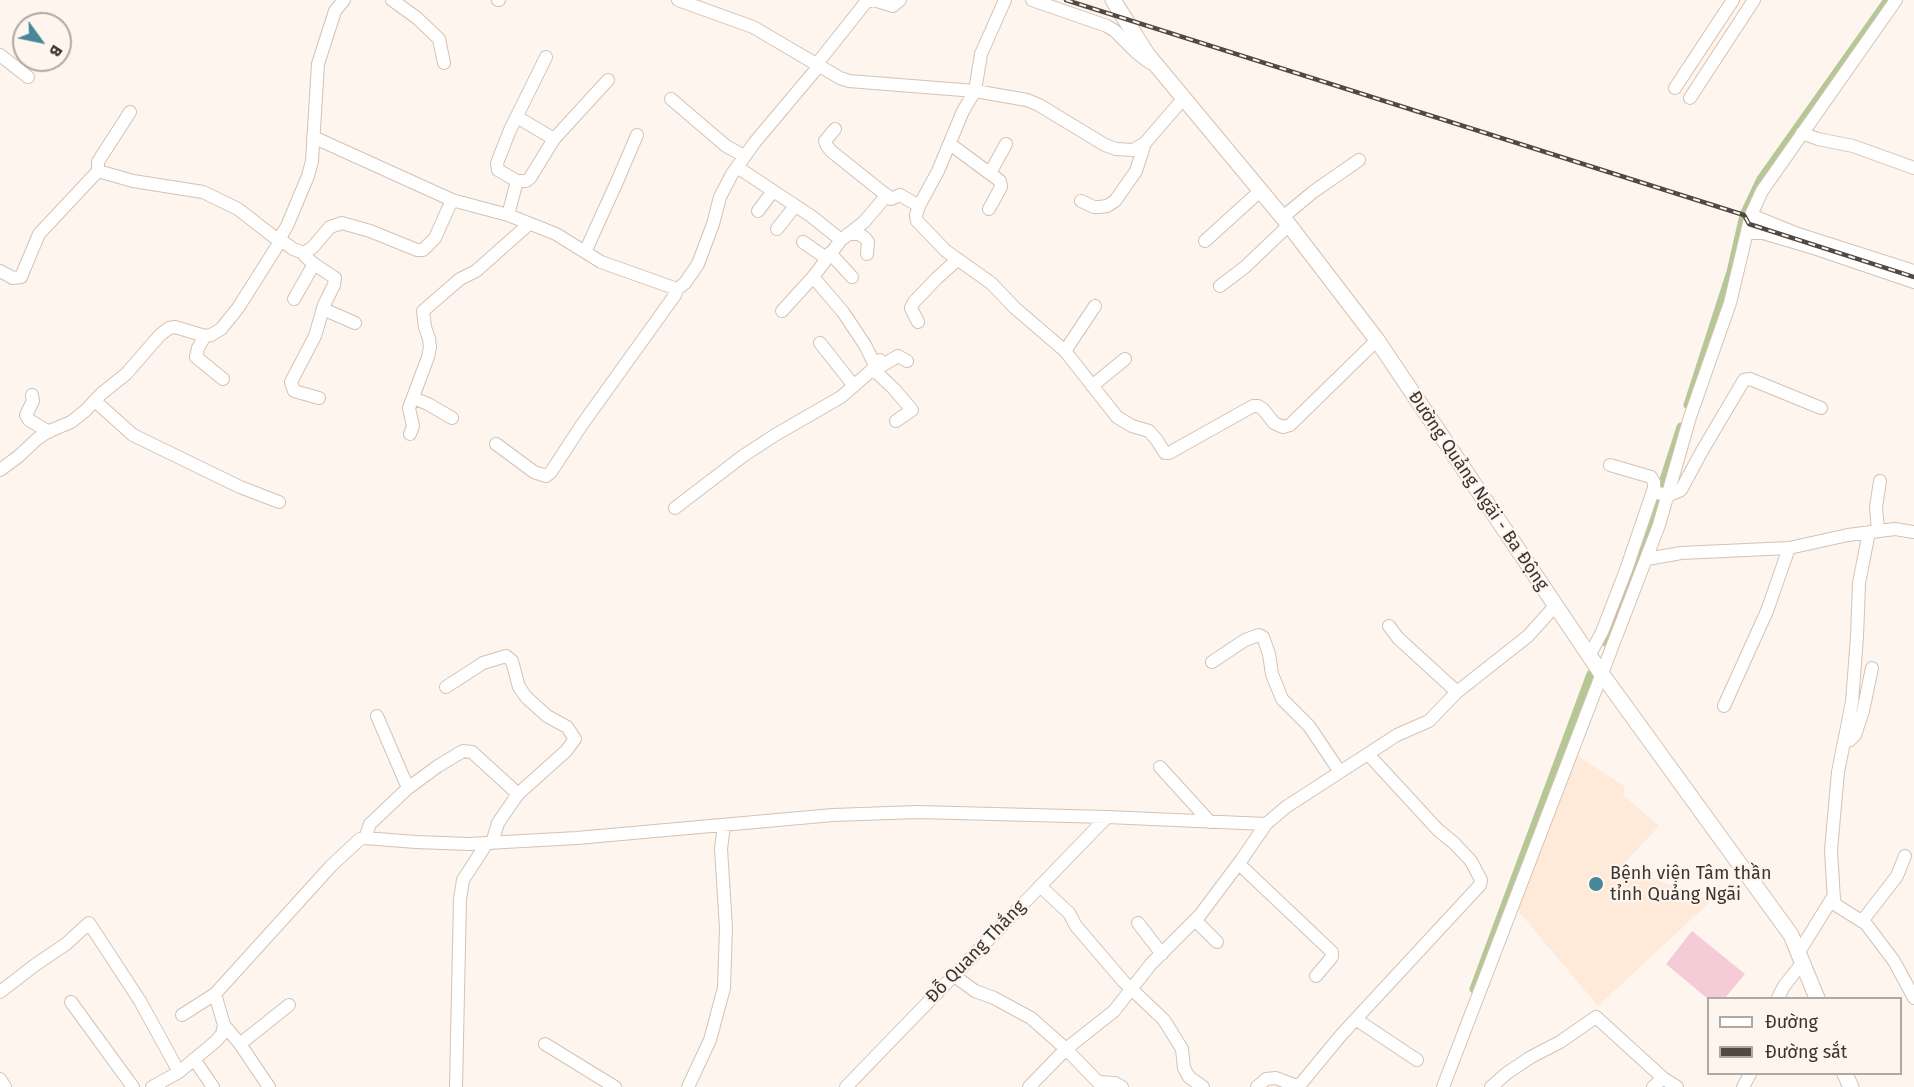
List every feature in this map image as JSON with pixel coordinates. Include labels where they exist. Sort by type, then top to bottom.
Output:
[{"type":"main road","name":"Đường Quảng Ngãi - Ba Động","points":[[1113,0],[1147,54],[1286,221],[1377,340],[1589,656],[1791,935],[1816,997]]},
{"type":"street","points":[[0,470],[37,439],[71,422],[126,374],[169,328],[175,327],[205,336],[211,335],[221,329],[234,313],[287,226],[308,176],[312,161],[318,64],[335,11],[344,0]]},
{"type":"street","points":[[392,0],[417,18],[439,39],[444,63]]},
{"type":"street","points":[[678,0],[753,27],[817,66],[849,81],[975,91],[1027,100],[1040,105],[1105,145],[1116,149],[1133,150],[1145,143],[1183,99]]},
{"type":"street","points":[[496,444],[534,472],[546,476],[550,472],[675,295],[677,288],[685,283],[698,264],[720,197],[744,156],[866,2],[874,0],[893,6],[900,0]]},
{"type":"street","points":[[1005,0],[981,54],[975,91],[963,111],[935,179],[919,206],[917,221],[957,260],[991,283],[1065,351],[1117,417],[1132,426],[1149,431],[1165,453],[1169,453],[1253,406],[1263,409],[1280,427],[1290,425],[1377,340]]},
{"type":"street","points":[[1032,0],[1107,26],[1137,53],[1164,72]]},
{"type":"street","points":[[1675,88],[1733,0]]},
{"type":"street","points":[[1690,98],[1754,0]]},
{"type":"street","points":[[1589,656],[1602,632],[1690,417],[1730,303],[1751,214],[1762,191],[1896,0]]},
{"type":"street","points":[[0,55],[28,77]]},
{"type":"street","points":[[546,57],[505,142],[496,167],[517,181],[526,181],[530,178],[554,139],[608,80]]},
{"type":"street","points":[[671,99],[726,146],[744,156]]},
{"type":"street","points":[[0,271],[13,278],[21,277],[39,234],[98,171],[98,162],[130,112]]},
{"type":"street","points":[[517,117],[554,139]]},
{"type":"street","points":[[835,129],[825,141],[827,146],[891,199],[900,195],[919,206]]},
{"type":"street","points":[[1802,133],[1818,139],[1853,146],[1914,168]]},
{"type":"street","points":[[585,252],[637,135]]},
{"type":"street","points":[[314,137],[452,200],[508,215],[556,234],[614,267],[677,288]]},
{"type":"street","points":[[1081,201],[1094,207],[1100,207],[1115,201],[1136,171],[1145,143]]},
{"type":"street","points":[[950,144],[1002,183],[989,209]]},
{"type":"street","points":[[990,173],[1006,144]]},
{"type":"street","points":[[1220,286],[1231,280],[1245,267],[1314,192],[1359,160]]},
{"type":"street","points":[[737,167],[845,237],[859,234],[865,238],[868,242],[867,254]]},
{"type":"street","points":[[98,171],[133,181],[203,192],[238,209],[274,237],[304,253],[314,264],[334,278],[334,285],[323,309],[315,336],[291,382],[294,391],[319,398]]},
{"type":"street","points":[[508,215],[517,181]]},
{"type":"street","points":[[758,212],[773,190]]},
{"type":"street","points":[[1205,241],[1260,191]]},
{"type":"street","points":[[782,311],[845,237],[864,222],[887,195]]},
{"type":"street","points":[[304,253],[313,247],[330,227],[342,224],[370,231],[417,250],[423,249],[435,238],[452,200]]},
{"type":"street","points":[[777,229],[795,206]]},
{"type":"street","points":[[1751,214],[1798,234],[1914,271]]},
{"type":"street","points":[[410,434],[413,422],[409,408],[430,347],[423,311],[460,279],[476,271],[529,224]]},
{"type":"street","points":[[1747,233],[1763,233],[1784,239],[1914,282]]},
{"type":"street","points":[[803,242],[828,256],[852,277]]},
{"type":"street","points":[[918,322],[912,308],[914,303],[957,260]]},
{"type":"street","points":[[294,299],[314,264]]},
{"type":"street","points":[[813,276],[843,312],[865,345],[873,366],[912,410],[896,421]]},
{"type":"street","points":[[1065,351],[1095,306]]},
{"type":"street","points":[[323,309],[355,322]]},
{"type":"street","points":[[205,336],[196,357],[223,379]]},
{"type":"street","points":[[820,343],[854,386]]},
{"type":"street","points":[[675,508],[743,456],[842,397],[880,360],[883,365],[898,356],[907,361]]},
{"type":"street","points":[[1092,386],[1125,359]]},
{"type":"street","points":[[1660,493],[1681,490],[1744,380],[1750,379],[1821,408]]},
{"type":"street","points":[[32,395],[33,401],[26,415],[29,420],[49,432]]},
{"type":"street","points":[[413,398],[452,418]]},
{"type":"street","points":[[95,401],[133,435],[240,487],[279,502]]},
{"type":"street","points":[[1443,1087],[1601,673],[1647,559],[1660,493],[1651,477],[1610,465]]},
{"type":"street","points":[[1880,481],[1873,531],[1859,584],[1852,702],[1838,772],[1833,815],[1831,850],[1833,897],[1836,905],[1863,922],[1894,961],[1914,998]]},
{"type":"street","points":[[1647,559],[1681,553],[1789,548],[1873,531],[1895,529],[1914,532]]},
{"type":"street","points":[[1724,706],[1767,611],[1789,548]]},
{"type":"street","points":[[1029,1087],[1066,1049],[1114,1011],[1151,964],[1195,920],[1239,864],[1266,824],[1286,807],[1397,735],[1429,721],[1457,692],[1528,636],[1555,606]]},
{"type":"street","points":[[1389,626],[1398,638],[1457,692]]},
{"type":"street","points":[[1212,662],[1245,640],[1259,635],[1263,637],[1269,654],[1272,674],[1282,699],[1309,726],[1340,772]]},
{"type":"street","points":[[446,687],[483,663],[506,656],[512,661],[519,687],[526,697],[547,716],[567,728],[575,739],[566,751],[518,794],[498,823],[489,843],[463,880],[456,1087]]},
{"type":"street","points":[[1844,742],[1855,735],[1863,711],[1872,668]]},
{"type":"street","points":[[376,716],[408,788]]},
{"type":"street","points":[[364,838],[370,824],[408,788],[463,751],[468,751],[481,759],[518,794]]},
{"type":"street","points":[[1257,1087],[1266,1079],[1276,1078],[1299,1087],[1342,1034],[1480,885],[1482,880],[1471,861],[1454,843],[1437,830],[1368,754]]},
{"type":"street","points":[[1160,767],[1210,822]]},
{"type":"street","points":[[182,1014],[215,994],[331,866],[360,839],[364,838],[469,844],[833,815],[918,812],[1266,824]]},
{"type":"street","name":"Đỗ Quang Thắng","points":[[846,1087],[1107,817]]},
{"type":"street","points":[[688,1087],[710,1040],[724,988],[726,928],[721,849],[724,825]]},
{"type":"street","points":[[1863,922],[1865,916],[1897,876],[1905,856]]},
{"type":"street","points":[[1239,864],[1332,952],[1332,957],[1316,976]]},
{"type":"street","points":[[1040,886],[1069,913],[1076,926],[1123,981],[1164,1020],[1182,1049],[1184,1068],[1189,1077],[1203,1087]]},
{"type":"street","points":[[1779,997],[1833,897]]},
{"type":"street","points":[[1195,920],[1217,942]]},
{"type":"street","points":[[0,992],[66,944],[89,923],[140,1001],[179,1072]]},
{"type":"street","points":[[1138,923],[1162,954]]},
{"type":"street","points":[[953,975],[975,991],[994,998],[1030,1018],[1066,1049],[1098,1082],[1115,1083],[1122,1087]]},
{"type":"street","points":[[215,994],[224,1025],[269,1087]]},
{"type":"street","points":[[71,1002],[133,1087]]},
{"type":"street","points":[[240,1044],[289,1005]]},
{"type":"street","points":[[1491,1087],[1507,1073],[1560,1042],[1596,1017],[1663,1078],[1677,1087]]},
{"type":"street","points":[[1357,1020],[1418,1060]]},
{"type":"street","points":[[152,1087],[179,1072],[216,1041],[222,1034],[224,1025]]},
{"type":"street","points":[[545,1044],[615,1087]]},
{"type":"street","points":[[194,1059],[213,1087]]},
{"type":"street","points":[[1653,1087],[1663,1078]]},
{"type":"shaded area","name":"Bệnh viện Tâm thần tỉnh Quảng Ngãi","points":[[1573,753],[1624,786],[1624,796],[1659,826],[1622,866],[1711,901],[1598,1006],[1520,913],[1518,905]]},
{"type":"shaded area","points":[[1692,931],[1745,974],[1726,997],[1707,998],[1666,964]]},
{"type":"waterway","points":[[1688,405],[1731,272],[1744,215],[1761,179],[1888,0]]},
{"type":"waterway","points":[[1605,642],[1628,592],[1681,427]]},
{"type":"waterway","points":[[1474,989],[1591,674]]},
{"type":"railway","points":[[1066,0],[1744,215],[1749,224],[1914,277]]},
{"type":"place","name":"Bệnh viện Tâm thần tỉnh Quảng Ngãi","points":[[1596,884]]}]
